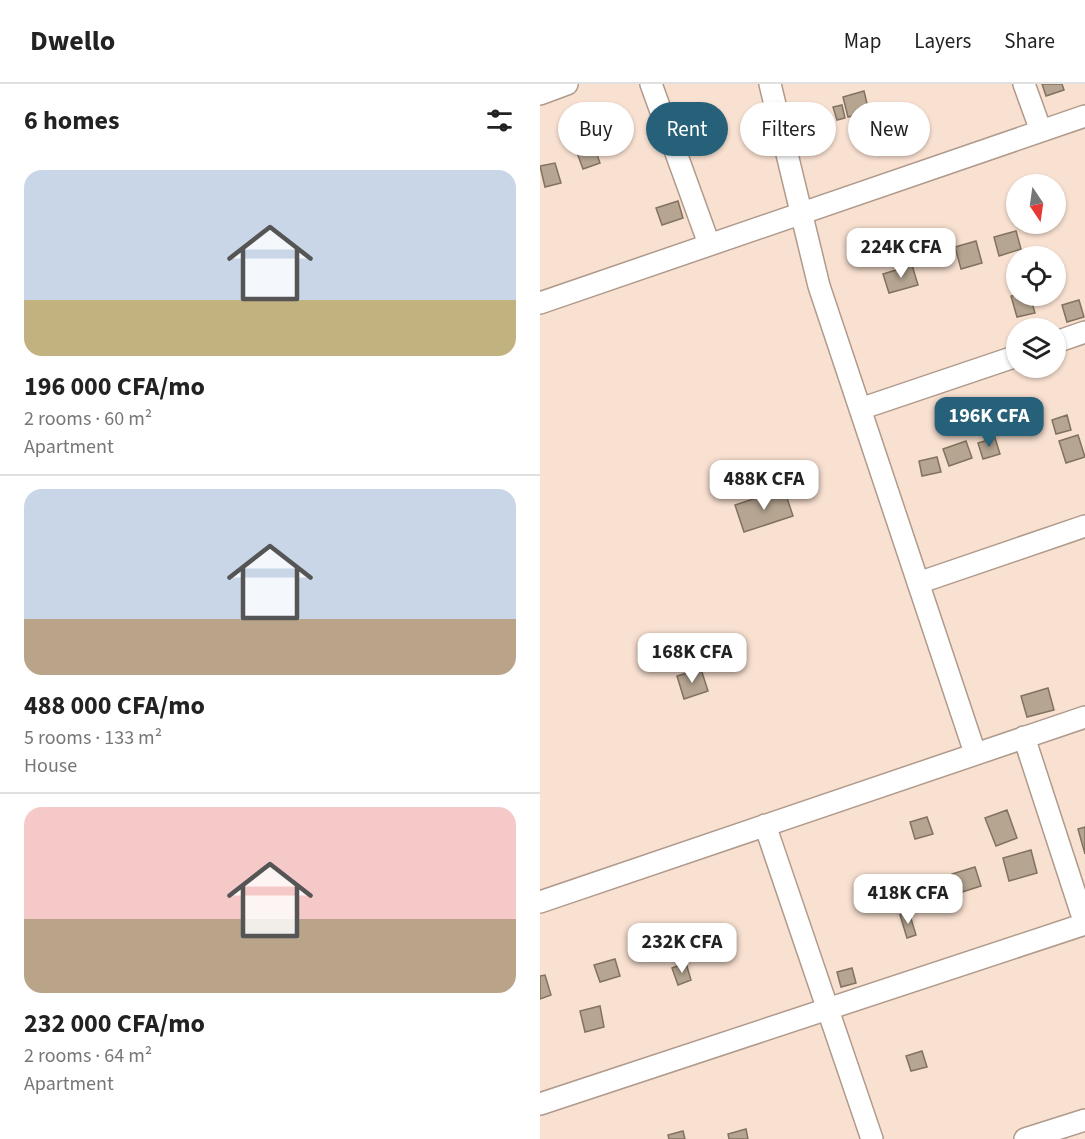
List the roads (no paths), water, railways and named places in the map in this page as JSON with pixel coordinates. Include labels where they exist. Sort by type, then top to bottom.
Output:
[{"type":"street","points":[[540,94],[567,84]]},
{"type":"street","points":[[651,84],[709,244]]},
{"type":"street","points":[[770,84],[819,286],[975,753]]},
{"type":"street","points":[[1024,84],[1041,131]]},
{"type":"street","points":[[540,303],[1085,116]]},
{"type":"street","points":[[1066,339],[1085,332]]},
{"type":"street","points":[[860,409],[1006,360]]},
{"type":"street","points":[[918,583],[1085,526]]},
{"type":"street","points":[[540,902],[1085,717]]},
{"type":"street","points":[[540,1104],[1085,924],[1024,737]]},
{"type":"street","points":[[765,825],[872,1139]]},
{"type":"street","points":[[1025,1139],[1085,1120]]}]
